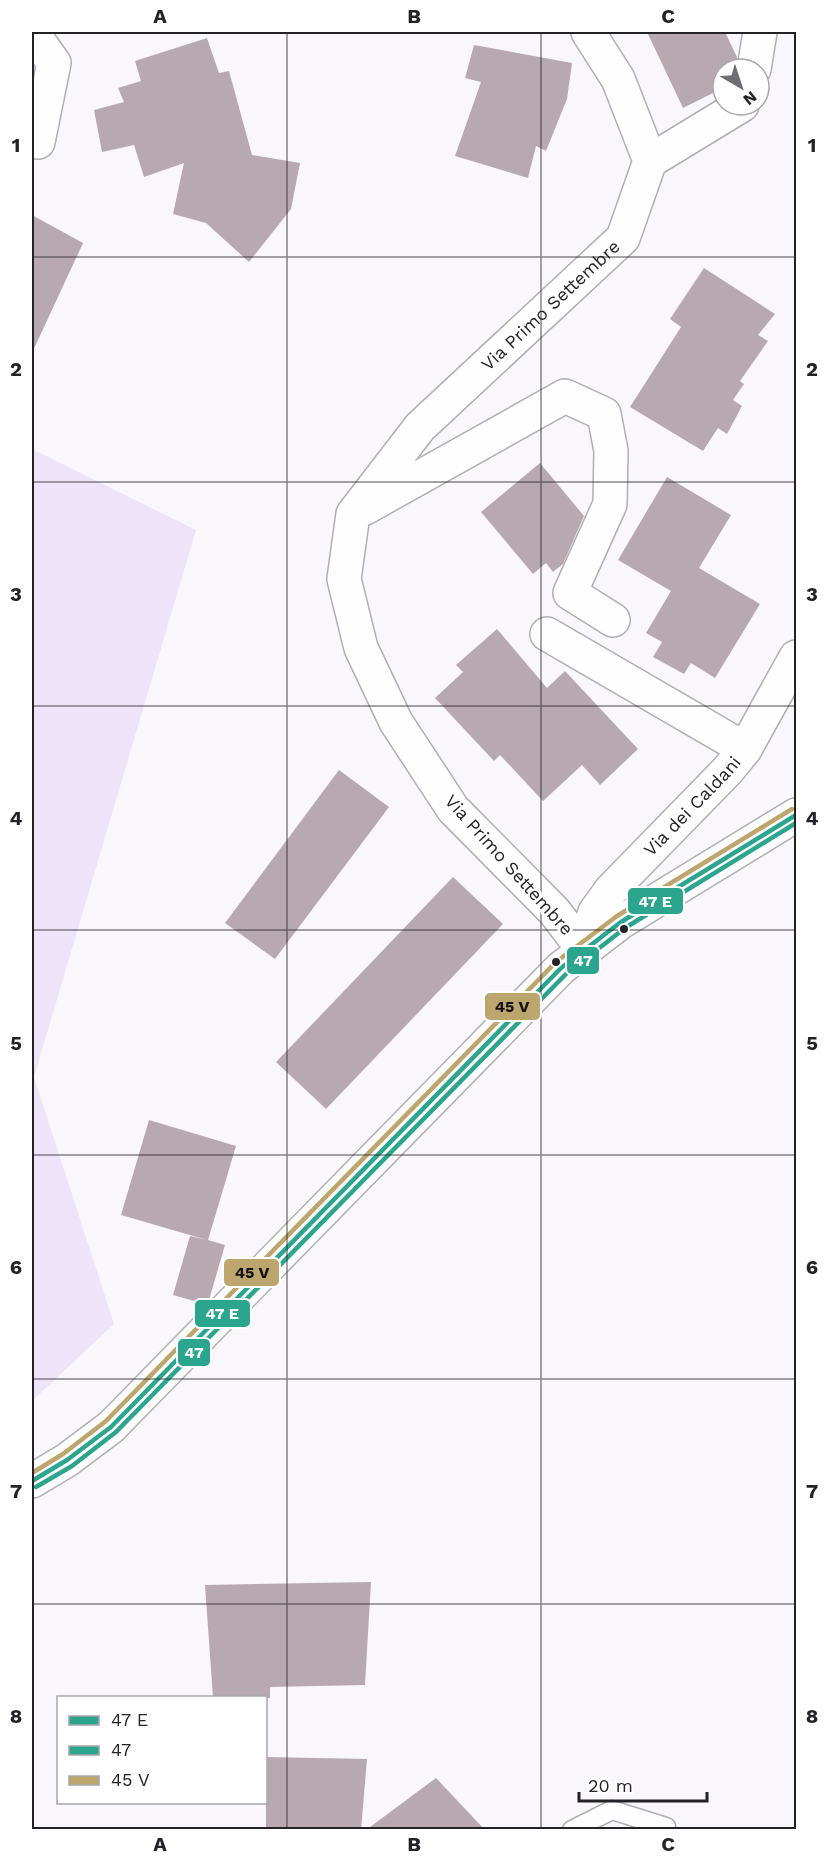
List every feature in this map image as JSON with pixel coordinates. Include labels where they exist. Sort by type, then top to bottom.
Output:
[{"type":"street","points":[[32,32],[54,63],[34,141]]},
{"type":"street","points":[[588,32],[618,79],[650,161],[722,117]]},
{"type":"street","points":[[756,57],[760,32]]},
{"type":"street","name":"Via Primo Settembre","points":[[583,950],[554,911],[453,809],[396,722],[361,648],[344,579],[353,514],[420,427],[623,238],[650,161]]},
{"type":"street","points":[[353,514],[565,396],[604,414],[611,451],[610,504],[570,593],[613,620]]},
{"type":"street","points":[[547,634],[745,749]]},
{"type":"street","name":"Via dei Caldani","points":[[583,950],[595,912],[611,890],[745,749],[796,657]]},
{"type":"street","points":[[32,1481],[68,1460],[111,1427],[532,994],[583,950],[621,922],[796,815]]},
{"type":"lane","points":[[572,1830],[612,1810],[666,1827],[666,1830]]},
{"type":"shaded area","points":[[32,449],[196,530],[34,1077],[114,1324],[32,1401]]},
{"type":"building","points":[[647,32],[725,32],[737,57],[711,57],[711,94],[683,108]]},
{"type":"building","points":[[207,38],[219,73],[229,71],[252,155],[300,163],[291,209],[249,262],[206,223],[173,214],[184,163],[144,177],[134,145],[102,152],[94,110],[124,102],[118,88],[141,81],[135,61]]},
{"type":"building","points":[[474,45],[572,63],[567,99],[546,151],[536,146],[528,178],[455,156],[481,82],[465,78]]},
{"type":"building","points":[[32,215],[83,243],[32,353]]},
{"type":"building","points":[[704,268],[775,314],[758,335],[768,341],[740,381],[744,384],[733,400],[742,406],[727,434],[718,428],[703,451],[630,407],[681,327],[670,319]]},
{"type":"building","points":[[540,463],[584,516],[563,564],[553,572],[546,563],[533,574],[481,512]]},
{"type":"building","points":[[667,477],[731,515],[699,568],[760,604],[715,678],[691,663],[684,674],[653,657],[662,642],[646,633],[671,591],[618,560]]},
{"type":"building","points":[[497,629],[547,688],[565,671],[638,749],[600,785],[582,765],[543,801],[500,755],[494,761],[435,698],[463,672],[456,665]]},
{"type":"building","points":[[339,770],[389,807],[275,959],[225,923]]},
{"type":"building","points":[[453,877],[503,924],[326,1109],[276,1062]]},
{"type":"building","points":[[149,1120],[236,1146],[208,1240],[225,1245],[209,1300],[205,1304],[173,1295],[190,1236],[207,1240],[121,1215]]},
{"type":"building","points":[[371,1582],[365,1685],[270,1687],[270,1698],[267,1696],[213,1696],[205,1585]]},
{"type":"building","points":[[267,1757],[367,1759],[361,1830],[266,1830]]},
{"type":"building","points":[[436,1778],[485,1830],[366,1830]]},
{"type":"transit line","points":[[32,1473],[63,1454],[106,1421],[556,962],[617,916],[792,809]]},
{"type":"transit line","points":[[32,1481],[67,1460],[111,1427],[561,968],[621,922],[796,815]]},
{"type":"transit line","name":"47","points":[[36,1487],[72,1466],[116,1432],[566,974],[625,928],[796,823]]}]
